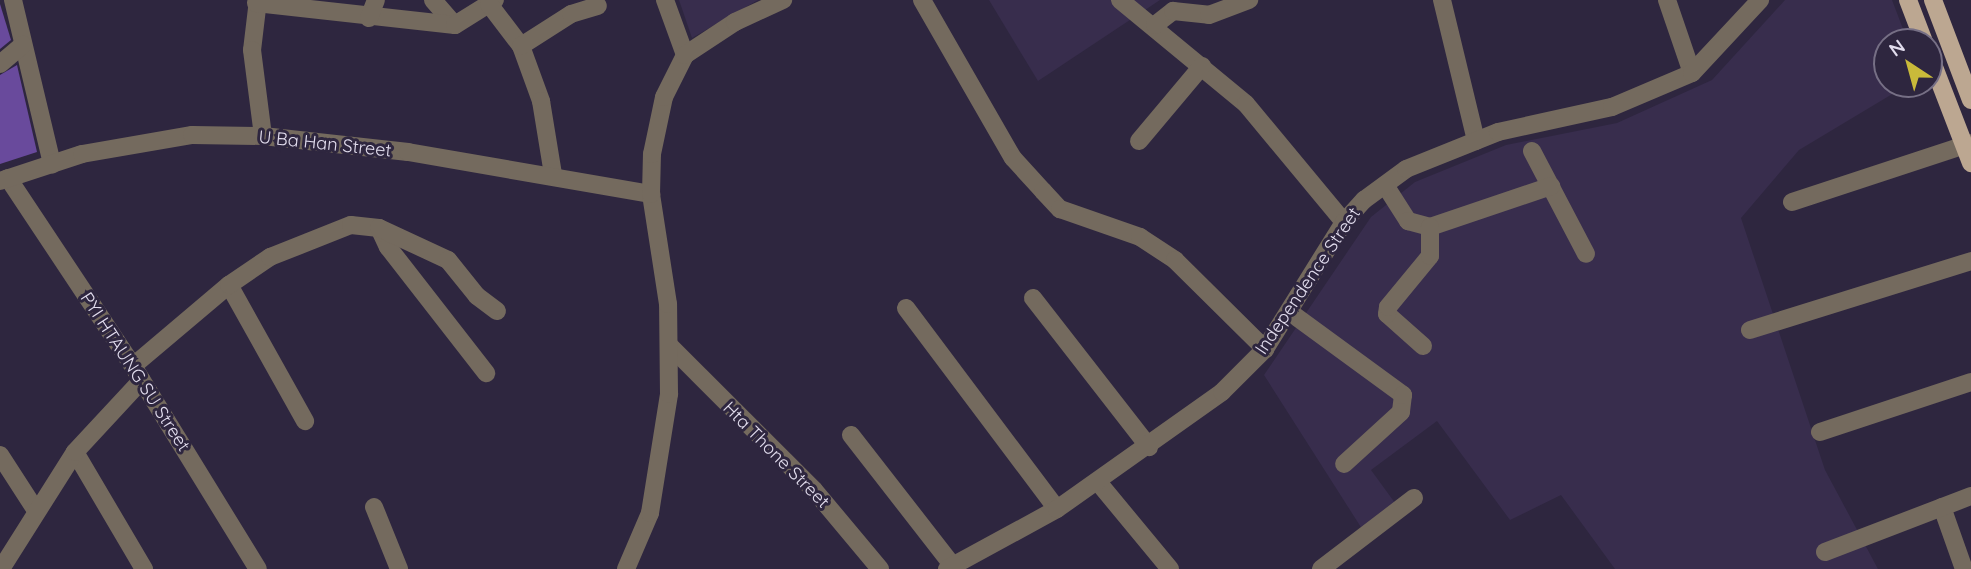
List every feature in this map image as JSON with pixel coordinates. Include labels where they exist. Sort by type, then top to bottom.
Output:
[{"type":"main road","points":[[1908,0],[1919,28]]},
{"type":"main road","points":[[1933,0],[1971,100]]},
{"type":"main road","points":[[1943,87],[1967,144],[1971,163]]},
{"type":"street","points":[[13,0],[52,164]]},
{"type":"street","points":[[369,19],[376,0]]},
{"type":"street","points":[[433,0],[455,25]]},
{"type":"street","points":[[665,0],[685,55]]},
{"type":"street","points":[[626,569],[650,513],[669,394],[669,345],[651,194],[652,154],[664,97],[685,55],[735,22],[783,0]]},
{"type":"street","points":[[922,0],[1013,158],[1051,200],[1060,209],[1140,237],[1175,260],[1265,349]]},
{"type":"street","points":[[1120,0],[1155,25],[1246,104],[1344,222]]},
{"type":"street","points":[[1155,25],[1173,11],[1209,15],[1249,0]]},
{"type":"street","points":[[1442,0],[1476,141]]},
{"type":"street","points":[[1667,0],[1692,73]]},
{"type":"street","name":"Independence Street","points":[[950,567],[1057,509],[1149,447],[1222,392],[1265,349],[1291,313],[1344,222],[1406,169],[1476,141],[1612,107],[1692,73],[1760,0]]},
{"type":"street","points":[[263,136],[252,50],[257,1],[369,19],[455,25],[492,2],[521,46],[541,100],[553,174]]},
{"type":"street","points":[[521,46],[571,14],[598,6]]},
{"type":"street","points":[[0,64],[23,45]]},
{"type":"street","points":[[1139,141],[1202,66]]},
{"type":"street","name":"U Ba Han Street","points":[[4,179],[82,154],[192,135],[263,136],[553,174],[651,194]]},
{"type":"street","points":[[1792,202],[1967,144]]},
{"type":"street","points":[[1532,151],[1586,254]]},
{"type":"street","name":"PYI HTAUNG SU Street","points":[[4,179],[138,373],[258,569]]},
{"type":"street","points":[[1385,185],[1408,221],[1430,227],[1551,186]]},
{"type":"street","points":[[1,569],[35,509],[75,452],[138,373],[229,285],[270,257],[318,234],[351,225],[379,228],[449,260],[477,296],[497,311]]},
{"type":"street","points":[[1423,346],[1387,314],[1388,307],[1430,256],[1430,227]]},
{"type":"street","points":[[379,228],[388,247],[486,373]]},
{"type":"street","points":[[1750,330],[1971,261]]},
{"type":"street","points":[[229,285],[305,421]]},
{"type":"street","points":[[1033,298],[1149,447]]},
{"type":"street","points":[[906,308],[1057,509]]},
{"type":"street","points":[[1291,313],[1403,395],[1401,412],[1344,464]]},
{"type":"street","name":"Hta Thone Street","points":[[669,345],[814,490],[880,569]]},
{"type":"street","points":[[1820,432],[1971,382]]},
{"type":"street","points":[[851,435],[950,567]]},
{"type":"street","points":[[75,452],[144,569]]},
{"type":"street","points":[[0,455],[35,509]]},
{"type":"street","points":[[1098,482],[1170,569]]},
{"type":"street","points":[[1825,552],[1971,496]]},
{"type":"street","points":[[1321,569],[1414,498]]},
{"type":"street","points":[[374,507],[399,569]]},
{"type":"street","points":[[1941,507],[1964,569]]},
{"type":"shaded area","points":[[679,0],[758,0],[692,38]]},
{"type":"shaded area","points":[[989,0],[1160,0],[1038,81]]},
{"type":"shaded area","points":[[1785,0],[1892,0],[1903,28],[1873,28],[1873,98],[1886,98],[1799,150],[1741,218],[1825,470],[1878,569],[1615,569],[1561,495],[1510,520],[1437,421],[1371,470],[1398,507],[1364,532],[1264,375],[1371,217],[1415,182],[1506,145],[1617,123],[1712,80]]},
{"type":"building","points":[[0,4],[11,40],[0,49]]},
{"type":"building","points":[[17,65],[37,152],[0,164],[0,75]]}]
